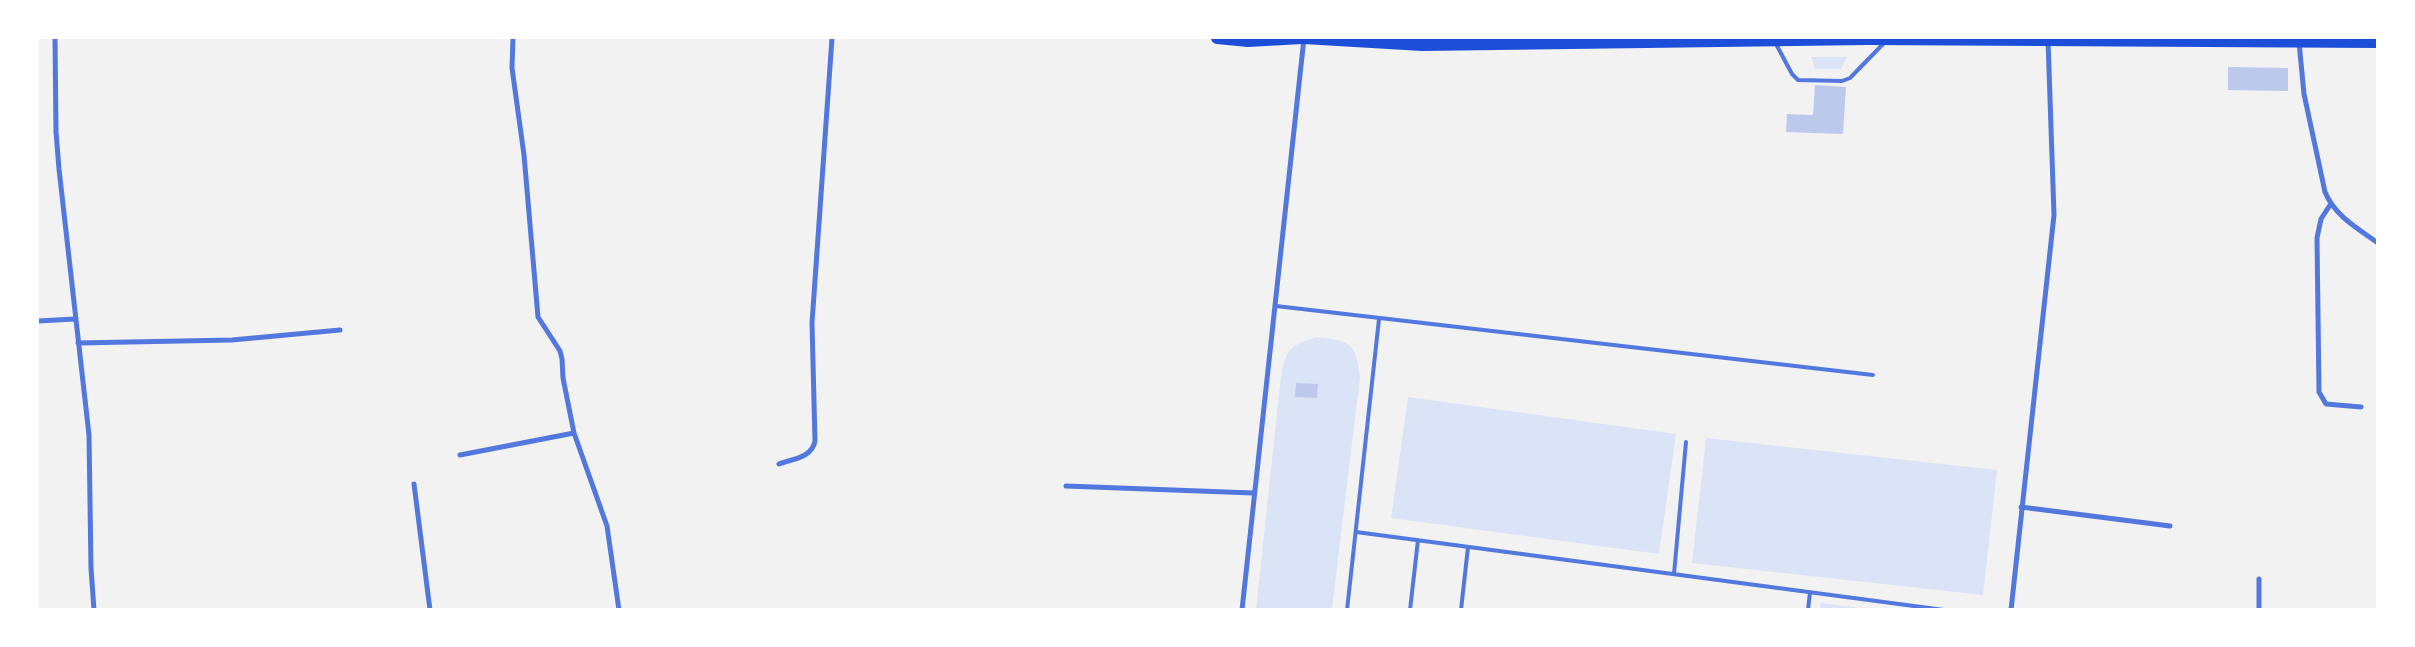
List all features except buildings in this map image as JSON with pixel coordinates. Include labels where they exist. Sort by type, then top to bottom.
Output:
[{"type":"main road","points":[[1217,38],[1248,40],[1304,38],[1422,41],[1869,38],[2198,39],[2378,42]]},
{"type":"street","points":[[55,38],[56,132],[89,435],[91,568],[94,610]]},
{"type":"street","points":[[513,38],[512,68],[524,155],[538,317],[560,351],[562,378],[574,433],[608,526],[619,610]]},
{"type":"street","points":[[779,464],[808,454],[813,449],[815,441],[812,323],[832,38]]},
{"type":"street","points":[[1242,610],[1253,493],[1276,306],[1304,38]]},
{"type":"street","points":[[2011,610],[2054,215],[2048,40]]},
{"type":"street","points":[[2298,42],[2304,94],[2325,192],[2330,205],[2344,219],[2378,244]]},
{"type":"street","points":[[2330,205],[2321,219],[2317,238],[2319,392],[2326,404],[2361,407]]},
{"type":"street","points":[[38,321],[75,319]]},
{"type":"street","points":[[78,342],[232,340],[340,330]]},
{"type":"street","points":[[460,455],[574,433]]},
{"type":"street","points":[[414,484],[430,610]]},
{"type":"street","points":[[1066,486],[1253,493]]},
{"type":"street","points":[[2021,507],[2170,526]]},
{"type":"street","points":[[2259,579],[2259,610]]},
{"type":"lane","points":[[1774,39],[1792,74],[1798,80],[1842,81],[1850,78],[1888,39]]},
{"type":"lane","points":[[1276,306],[1873,375]]},
{"type":"lane","points":[[1347,610],[1379,319]]},
{"type":"lane","points":[[1674,574],[1686,442]]},
{"type":"lane","points":[[1356,532],[1944,610]]},
{"type":"lane","points":[[1410,610],[1418,540]]},
{"type":"lane","points":[[1461,610],[1468,547]]},
{"type":"lane","points":[[1808,610],[1810,592]]},
{"type":"shaded area","points":[[1811,57],[1847,57],[1841,69],[1815,69]]},
{"type":"shaded area","points":[[1317,337],[1337,340],[1349,345],[1356,357],[1360,377],[1332,609],[1256,610],[1281,375],[1285,359],[1291,349]]},
{"type":"shaded area","points":[[1408,397],[1676,434],[1659,554],[1391,518]]},
{"type":"shaded area","points":[[1706,438],[1997,470],[1983,595],[1692,563]]},
{"type":"shaded area","points":[[1821,603],[1868,609],[1820,609]]}]
